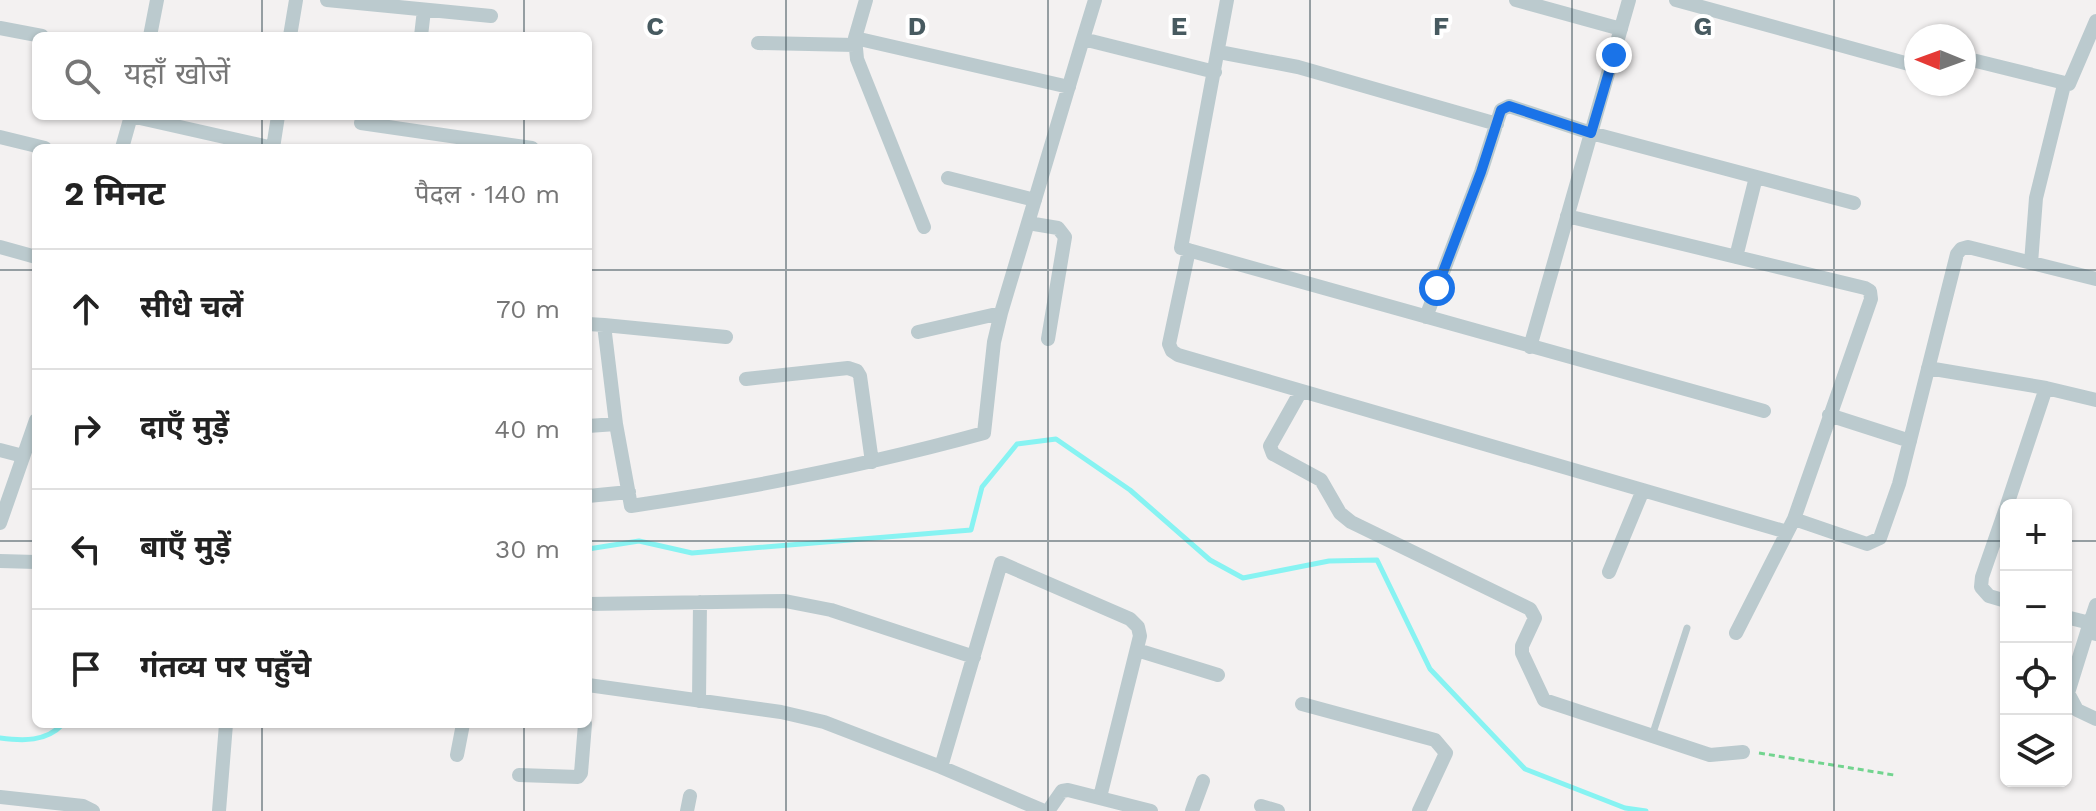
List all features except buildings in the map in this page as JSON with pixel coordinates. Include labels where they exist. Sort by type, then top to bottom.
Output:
[{"type":"street","points":[[151,32],[157,0]]},
{"type":"street","points":[[291,32],[296,0]]},
{"type":"street","points":[[327,0],[491,16]]},
{"type":"street","points":[[866,0],[855,42],[860,70],[924,227]]},
{"type":"street","points":[[604,325],[616,424],[631,506],[722,492],[872,462],[984,433],[994,342],[1001,313],[1095,0]]},
{"type":"street","points":[[1227,0],[1181,248],[1764,411]]},
{"type":"street","points":[[1516,0],[1621,29]]},
{"type":"street","points":[[1530,347],[1629,0]]},
{"type":"street","points":[[1676,0],[1904,63]]},
{"type":"street","points":[[421,32],[424,10]]},
{"type":"street","points":[[1976,61],[2064,85],[2073,80],[2096,21]]},
{"type":"street","points":[[0,28],[32,34]]},
{"type":"street","points":[[1083,39],[1215,72]]},
{"type":"street","points":[[758,43],[855,42],[1069,87]]},
{"type":"street","points":[[1219,52],[1298,67],[1497,124]]},
{"type":"street","points":[[2031,263],[2036,198],[2064,85]]},
{"type":"street","points":[[1426,317],[1501,110],[1509,106],[1591,133],[1854,203]]},
{"type":"street","points":[[123,144],[130,120]]},
{"type":"street","points":[[149,120],[255,144]]},
{"type":"street","points":[[274,144],[277,120]]},
{"type":"street","points":[[361,123],[409,123],[512,144]]},
{"type":"street","points":[[0,137],[32,145]]},
{"type":"street","points":[[1736,257],[1756,177]]},
{"type":"street","points":[[948,178],[1035,200]]},
{"type":"street","points":[[1567,216],[1870,291],[1871,299],[1791,525],[1736,633]]},
{"type":"street","points":[[1028,223],[1058,228],[1065,237],[1048,339]]},
{"type":"street","points":[[0,247],[32,256]]},
{"type":"street","points":[[1189,250],[1169,344],[1178,355],[1643,490],[1867,544],[1874,543],[1887,524],[1957,254],[1961,249],[1968,247],[2096,279]]},
{"type":"street","points":[[918,332],[1001,313]]},
{"type":"street","points":[[592,324],[726,337]]},
{"type":"street","points":[[746,379],[848,368],[857,371],[872,462]]},
{"type":"street","points":[[1928,368],[2046,388],[2096,400]]},
{"type":"street","points":[[2008,499],[2046,388]]},
{"type":"street","points":[[1301,391],[1270,446],[1273,454],[1321,480],[1340,513],[1351,522],[1530,609],[1535,618],[1522,646],[1522,653],[1544,700],[1716,756],[1743,752]]},
{"type":"street","points":[[1829,415],[1910,441]]},
{"type":"street","points":[[592,426],[616,424]]},
{"type":"street","points":[[0,523],[32,431]]},
{"type":"street","points":[[0,450],[23,456]]},
{"type":"street","points":[[1609,572],[1643,490]]},
{"type":"street","points":[[592,496],[629,492]]},
{"type":"street","points":[[2000,524],[1981,587],[1989,596],[2000,599]]},
{"type":"street","points":[[0,561],[32,562]]},
{"type":"street","points":[[941,767],[1001,563],[1130,619],[1138,627],[1137,650],[1100,797]]},
{"type":"street","points":[[592,604],[766,600],[806,604],[974,657]]},
{"type":"street","points":[[699,701],[700,602]]},
{"type":"street","points":[[2096,605],[2091,630],[2068,693],[2077,710],[2096,719]]},
{"type":"street","points":[[2072,620],[2091,630]]},
{"type":"street","points":[[1137,650],[1218,675]]},
{"type":"street","points":[[592,686],[781,712],[824,722],[1046,811],[1062,791],[1068,790],[1151,811]]},
{"type":"street","points":[[1302,704],[1435,740],[1446,753],[1419,811]]},
{"type":"street","points":[[219,811],[226,728]]},
{"type":"street","points":[[457,755],[462,728]]},
{"type":"street","points":[[519,775],[578,777],[581,773],[585,728]]},
{"type":"street","points":[[1192,811],[1203,781]]},
{"type":"street","points":[[687,811],[690,796]]},
{"type":"street","points":[[0,797],[83,806],[93,811]]},
{"type":"street","points":[[1261,806],[1278,811]]},
{"type":"lane","points":[[1651,736],[1687,628]]},
{"type":"path","points":[[1743,752],[1894,775]]},
{"type":"waterway","points":[[592,548],[639,541],[692,553],[971,530],[982,487],[1017,444],[1056,439],[1130,490],[1210,560],[1243,578],[1329,561],[1377,560],[1430,669],[1525,769],[1625,808],[1646,811]]},
{"type":"waterway","points":[[0,738],[26,740],[42,737],[58,728]]},
{"type":"route","points":[[1437,288],[1501,110],[1509,106],[1591,133],[1614,55]]}]
